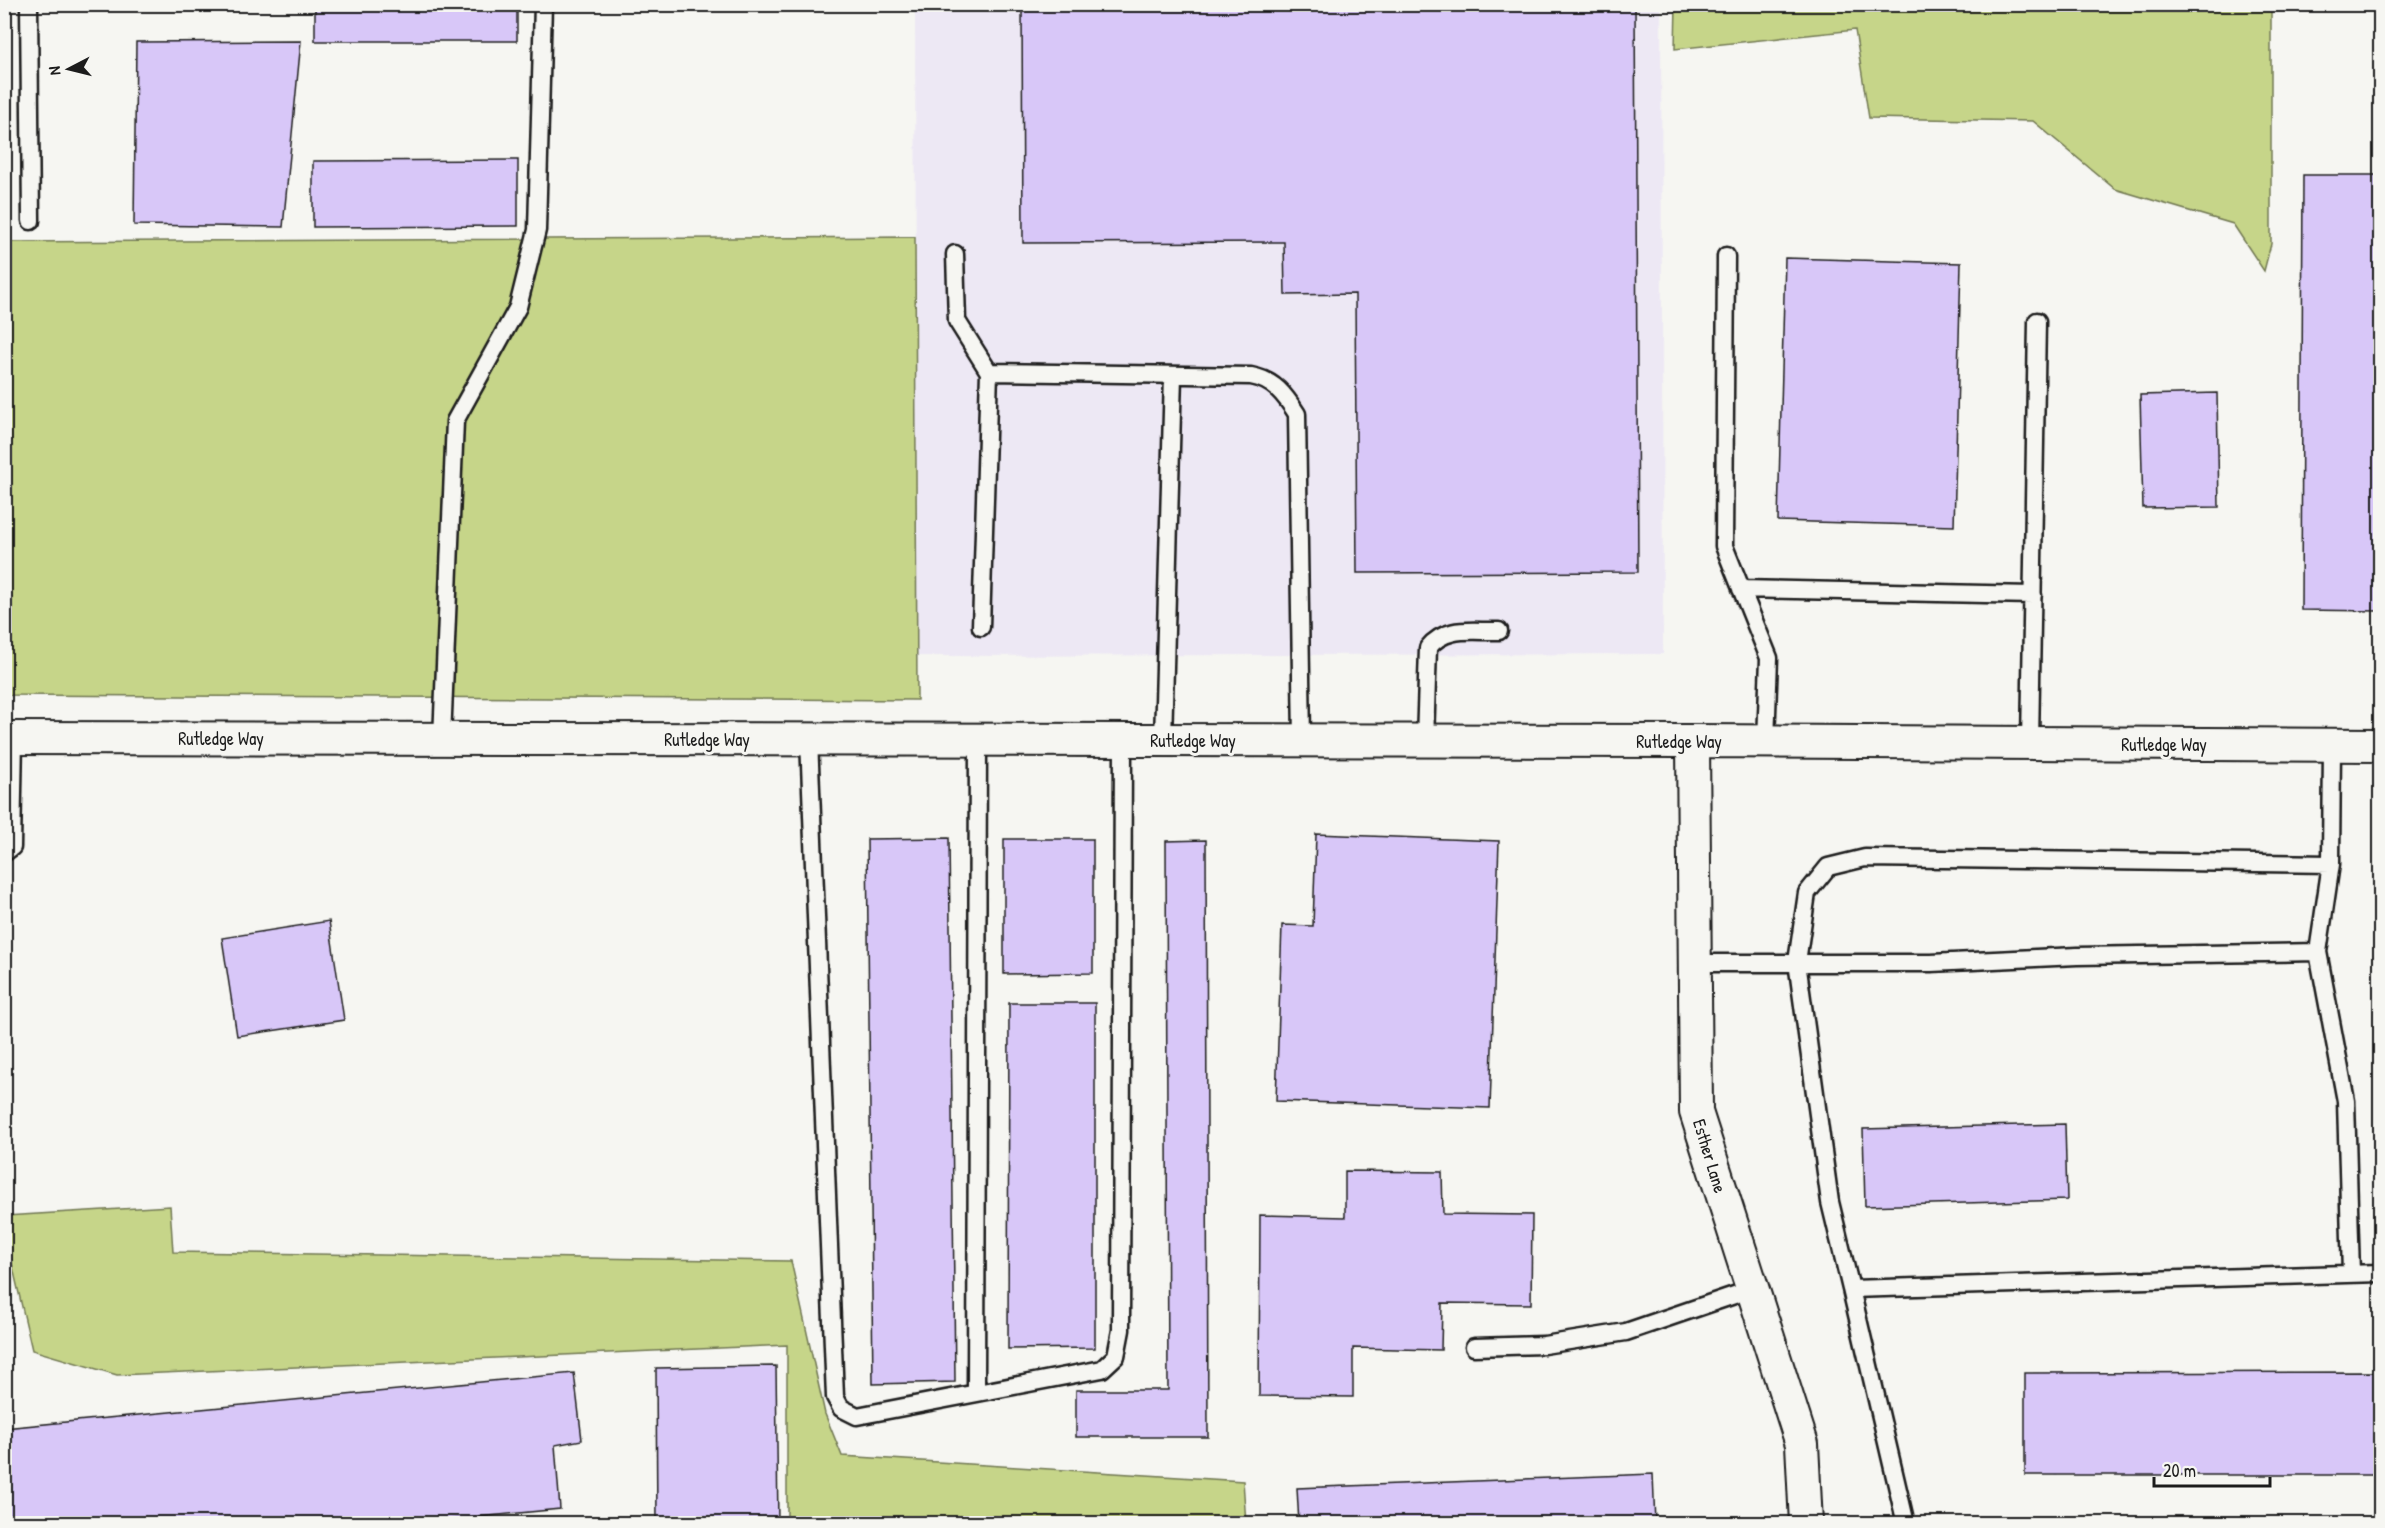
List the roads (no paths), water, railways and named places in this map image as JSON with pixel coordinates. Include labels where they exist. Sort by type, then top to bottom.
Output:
[{"type":"street","name":"Rutledge Way","points":[[9,738],[1693,741],[2380,745]]},
{"type":"street","name":"Esther Lane","points":[[1693,741],[1696,1112],[1802,1444],[1806,1524]]},
{"type":"lane","points":[[28,4],[31,221]]},
{"type":"lane","points":[[442,739],[455,421],[518,307],[537,230],[543,4]]},
{"type":"lane","points":[[955,254],[957,321],[989,372],[981,627]]},
{"type":"lane","points":[[1726,256],[1724,546],[1768,658],[1766,742]]},
{"type":"lane","points":[[2030,743],[2037,321]]},
{"type":"lane","points":[[989,372],[1266,379],[1285,395],[1297,414],[1302,740]]},
{"type":"lane","points":[[1163,740],[1173,375]]},
{"type":"lane","points":[[1741,589],[2033,595]]},
{"type":"lane","points":[[1425,741],[1428,648],[1436,637],[1445,632],[1499,632]]},
{"type":"lane","points":[[4,854],[12,847],[9,738]]},
{"type":"lane","points":[[809,739],[835,1397],[842,1408],[857,1416],[1102,1369],[1116,1356],[1121,1330],[1123,740]]},
{"type":"lane","points":[[976,1393],[978,740]]},
{"type":"lane","points":[[2332,745],[2331,864],[2318,952],[2346,1101],[2351,1274]]},
{"type":"lane","points":[[1906,1524],[1830,1202],[1797,962],[1807,893],[1828,867],[1865,858],[2331,864]]},
{"type":"lane","points":[[1695,963],[1931,963],[2077,956],[2318,952]]},
{"type":"lane","points":[[1851,1289],[2380,1273]]},
{"type":"lane","points":[[1474,1347],[1544,1345],[1626,1332],[1752,1289]]}]
